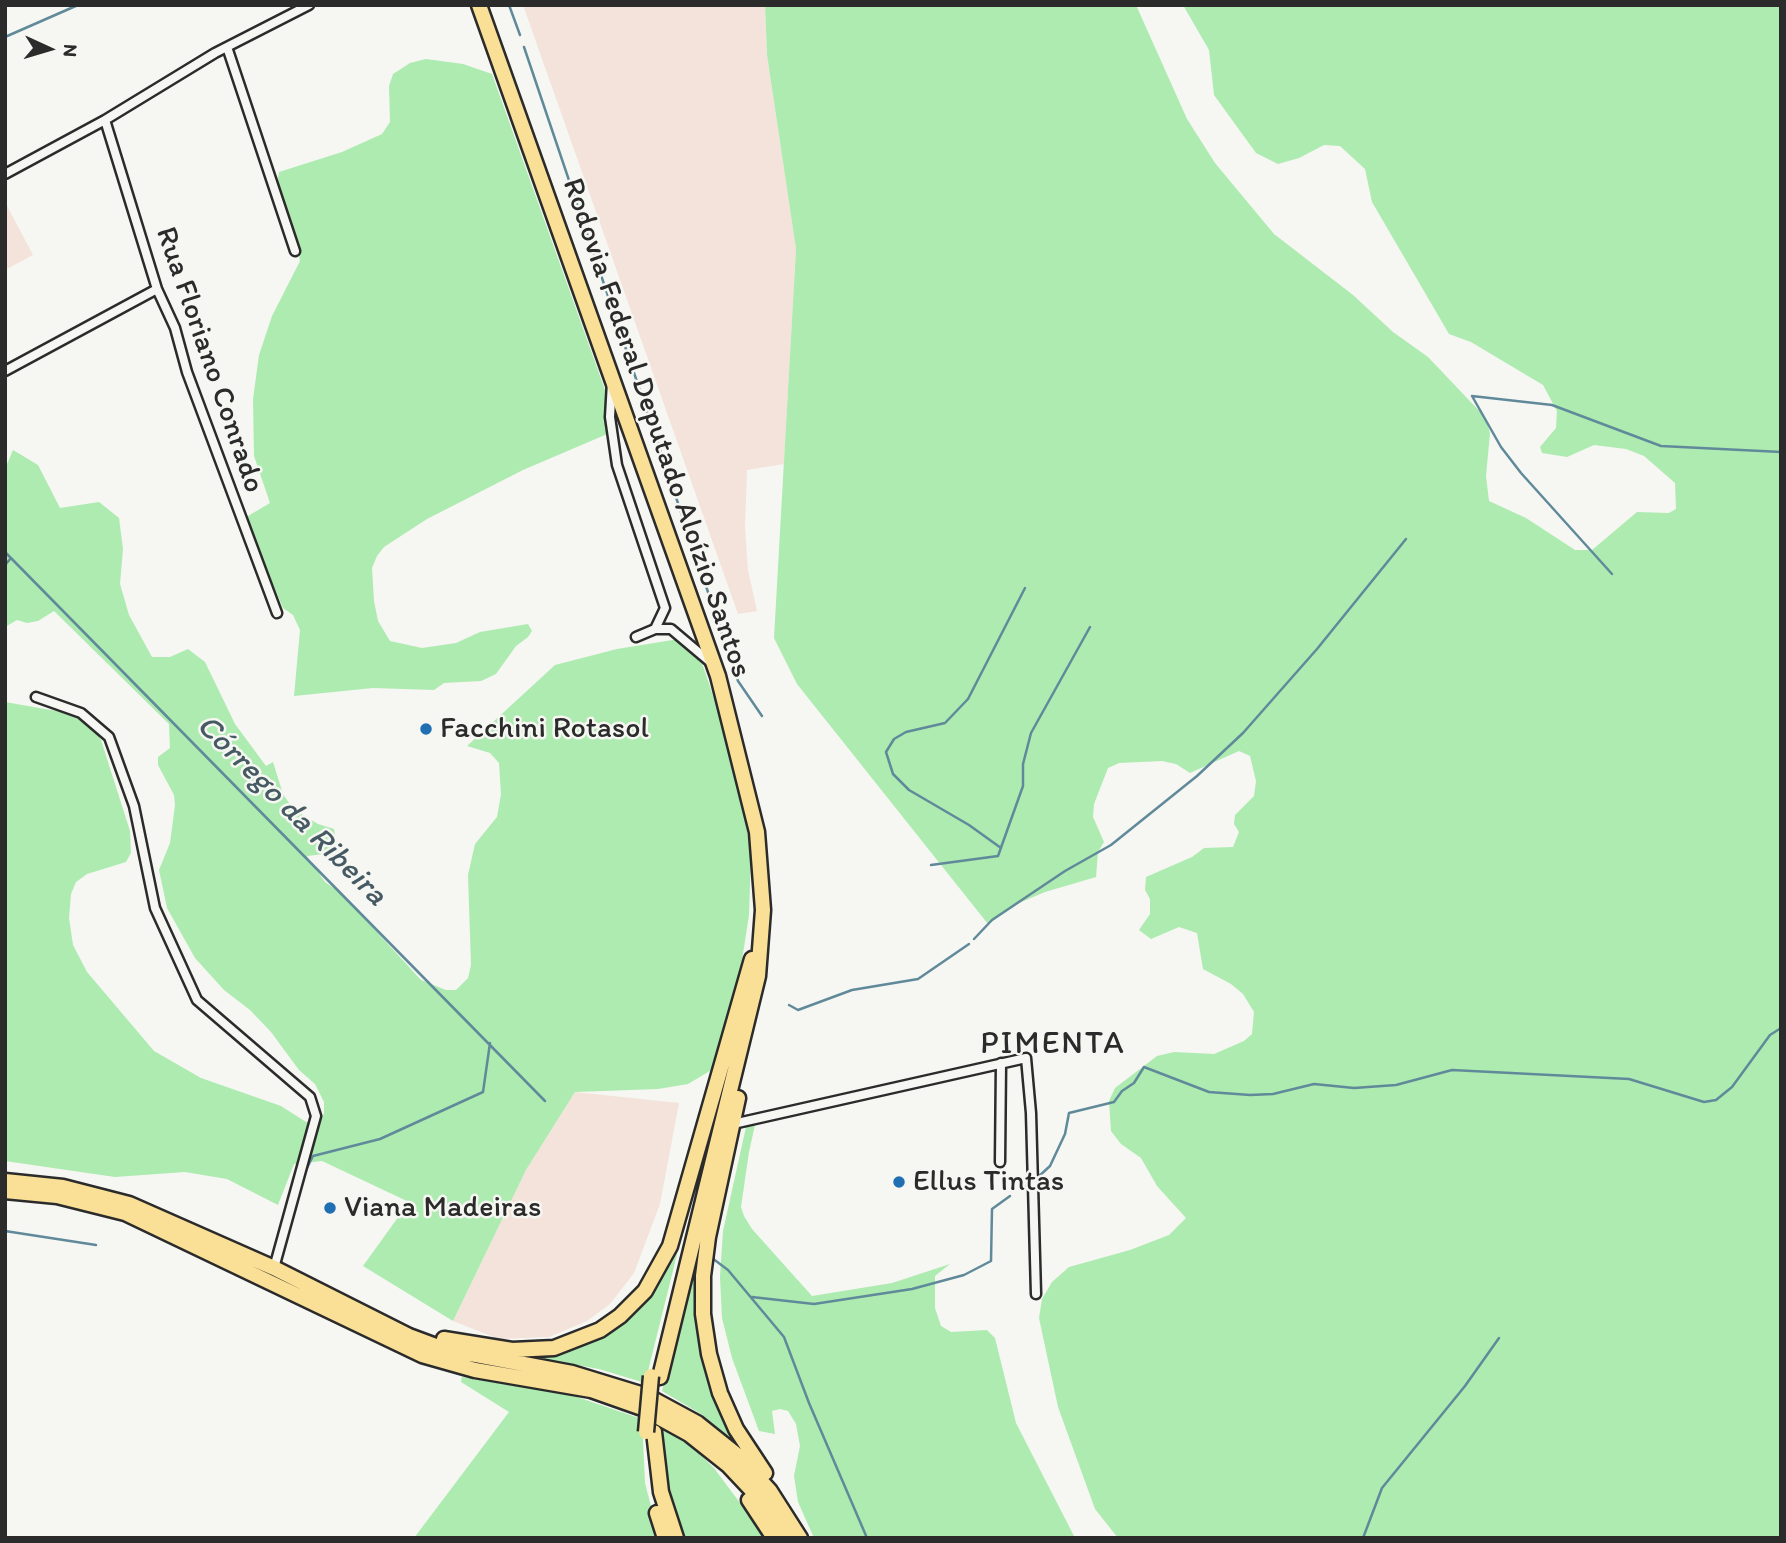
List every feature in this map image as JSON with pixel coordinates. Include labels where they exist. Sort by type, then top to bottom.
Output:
[{"type":"highway","name":"Rodovia Federal Deputado Aloízio Santos","points":[[479,5],[714,665],[746,778],[757,832],[761,874]]},
{"type":"highway","points":[[761,874],[763,918],[759,993],[704,1257],[702,1295],[705,1334],[714,1373],[732,1420],[753,1458],[780,1494],[801,1538]]},
{"type":"highway","points":[[665,1538],[652,1494],[650,1432],[655,1377],[744,1004],[761,874]]},
{"type":"highway","points":[[655,1377],[753,1003],[763,918]]},
{"type":"highway","points":[[314,1289],[427,1334],[497,1349],[554,1348],[578,1340],[611,1323],[645,1291],[670,1246],[752,958]]},
{"type":"highway","points":[[5,1181],[63,1187],[129,1205],[274,1268],[409,1336],[444,1349],[594,1378],[664,1404],[697,1423],[737,1455],[770,1491],[801,1538]]},
{"type":"highway","points":[[5,1191],[57,1196],[125,1213],[422,1355],[466,1368],[600,1393],[642,1408],[680,1428],[717,1454],[739,1476],[785,1538]]},
{"type":"highway","points":[[680,1428],[727,1472],[774,1538]]},
{"type":"highway","points":[[650,1432],[661,1492],[676,1538]]},
{"type":"street","points":[[5,174],[105,120],[227,47],[309,5]]},
{"type":"street","points":[[227,47],[295,251]]},
{"type":"street","name":"Rua Floriano Conrado","points":[[105,120],[157,289],[175,328],[187,372],[277,613]]},
{"type":"street","points":[[5,371],[157,289]]},
{"type":"street","points":[[613,380],[610,416],[617,465],[665,608],[655,629]]},
{"type":"street","points":[[636,637],[655,629],[671,629],[714,665]]},
{"type":"street","points":[[37,697],[81,713],[108,737],[134,806],[155,908],[197,1000],[310,1097],[316,1116],[274,1268]]},
{"type":"street","points":[[733,1125],[1026,1058],[1031,1113],[1036,1294]]},
{"type":"street","points":[[1000,1161],[1001,1063]]},
{"type":"shaded area","points":[[523,5],[765,5],[767,55],[796,249],[784,464],[747,470],[745,528],[748,570],[757,611],[738,614]]},
{"type":"shaded area","points":[[5,202],[33,255],[5,270]]},
{"type":"shaded area","points":[[575,1092],[679,1103],[660,1204],[634,1273],[610,1304],[587,1321],[549,1337],[499,1339],[453,1321],[526,1170]]},
{"type":"green space","points":[[765,5],[1136,5],[1187,119],[1215,163],[1274,234],[1353,295],[1393,332],[1428,357],[1485,417],[1490,433],[1486,476],[1489,501],[1526,518],[1575,550],[1592,550],[1637,512],[1669,513],[1676,509],[1675,483],[1644,456],[1626,449],[1594,445],[1567,457],[1542,453],[1540,447],[1556,428],[1557,411],[1543,385],[1471,342],[1449,334],[1372,202],[1365,169],[1340,146],[1324,145],[1299,158],[1278,164],[1256,153],[1214,95],[1209,50],[1183,5],[1781,5],[1781,1538],[1118,1538],[1095,1509],[1058,1407],[1039,1318],[1042,1299],[1052,1282],[1069,1267],[1130,1250],[1169,1235],[1186,1218],[1157,1186],[1141,1158],[1121,1144],[1111,1131],[1109,1101],[1115,1088],[1157,1056],[1174,1052],[1214,1054],[1244,1041],[1252,1034],[1254,1012],[1243,994],[1231,984],[1203,969],[1197,933],[1179,927],[1151,939],[1139,930],[1150,914],[1150,899],[1145,890],[1146,877],[1192,857],[1204,848],[1233,847],[1239,832],[1234,824],[1235,815],[1254,796],[1256,781],[1250,756],[1239,751],[1190,773],[1176,764],[1162,761],[1119,763],[1108,768],[1094,804],[1093,817],[1104,842],[1098,852],[1096,877],[1045,892],[1019,903],[988,924],[797,684],[774,638],[796,249],[767,55]]},
{"type":"green space","points":[[426,59],[463,64],[492,74],[619,429],[523,470],[427,519],[384,547],[377,556],[372,568],[374,601],[378,621],[390,641],[422,648],[456,643],[480,632],[528,624],[532,631],[516,646],[496,674],[481,681],[444,683],[434,690],[373,688],[294,696],[300,630],[293,615],[283,608],[258,550],[241,531],[238,522],[270,503],[254,456],[253,399],[259,355],[272,316],[300,261],[295,233],[276,189],[279,172],[342,152],[382,134],[390,122],[389,86],[393,74],[410,63]]},
{"type":"green space","points":[[13,450],[38,465],[60,508],[99,502],[119,518],[123,549],[120,584],[129,615],[152,657],[170,657],[188,649],[205,662],[235,724],[266,766],[273,762],[283,794],[293,809],[318,824],[334,829],[331,847],[324,854],[307,856],[325,882],[340,892],[421,980],[446,990],[456,990],[468,978],[471,965],[468,875],[475,844],[497,817],[501,794],[499,763],[490,753],[467,746],[555,665],[617,649],[679,639],[701,660],[731,749],[751,851],[749,915],[737,992],[720,1065],[688,1084],[658,1089],[575,1092],[526,1170],[453,1321],[363,1266],[409,1202],[322,1161],[294,1164],[278,1205],[227,1179],[185,1172],[115,1177],[5,1161],[5,702],[68,713],[92,726],[101,740],[130,831],[131,853],[126,862],[87,874],[76,882],[71,894],[69,918],[73,945],[87,972],[154,1051],[201,1078],[281,1106],[306,1122],[317,1120],[324,1114],[324,1102],[315,1084],[299,1070],[271,1032],[250,1010],[224,990],[195,958],[167,908],[159,870],[170,843],[175,805],[174,795],[158,765],[158,757],[170,748],[169,724],[54,611],[38,621],[27,623],[17,620],[5,627],[5,469]]},
{"type":"green space","points":[[748,1118],[764,1118],[755,1125],[749,1152],[741,1207],[744,1216],[752,1229],[812,1296],[892,1283],[950,1264],[935,1276],[935,1308],[941,1326],[951,1332],[987,1330],[995,1338],[1016,1423],[1075,1538],[814,1538],[798,1502],[794,1476],[800,1446],[796,1424],[788,1411],[780,1409],[772,1411],[775,1434],[759,1431],[732,1358],[722,1318],[720,1277],[723,1231]]},
{"type":"green space","points":[[704,1146],[645,1383],[599,1369],[539,1358],[539,1354],[566,1348],[657,1284],[673,1254]]},
{"type":"green space","points":[[720,1147],[699,1310],[744,1449],[701,1414],[662,1391]]},
{"type":"green space","points":[[462,1377],[571,1395],[642,1419],[645,1483],[659,1538],[414,1538],[509,1412],[461,1382]]},
{"type":"green space","points":[[660,1426],[694,1449],[714,1468],[766,1538],[680,1538],[673,1520],[659,1449]]},
{"type":"waterway","points":[[5,37],[78,5]]},
{"type":"waterway","points":[[509,5],[520,35]]},
{"type":"waterway","points":[[524,47],[738,681],[762,716]]},
{"type":"waterway","points":[[1472,396],[1552,405],[1661,446],[1781,452]]},
{"type":"waterway","points":[[1472,396],[1501,447],[1521,473],[1612,574]]},
{"type":"waterway","points":[[974,939],[992,920],[1065,871],[1111,845],[1197,776],[1243,733],[1317,649],[1406,539]]},
{"type":"waterway","name":"Córrego da Ribeira","points":[[5,552],[545,1101]]},
{"type":"waterway","points":[[5,565],[11,558]]},
{"type":"waterway","points":[[1001,848],[969,825],[909,790],[893,774],[886,752],[894,739],[906,732],[945,723],[968,699],[1025,588]]},
{"type":"waterway","points":[[931,865],[998,856],[1023,786],[1023,764],[1031,733],[1090,627]]},
{"type":"waterway","points":[[789,1005],[798,1010],[852,990],[918,979],[969,944]]},
{"type":"waterway","points":[[1037,1178],[1050,1166],[1065,1134],[1069,1113],[1114,1102],[1122,1091],[1134,1083],[1144,1067],[1209,1092],[1250,1095],[1273,1094],[1314,1084],[1354,1088],[1396,1085],[1452,1070],[1629,1079],[1704,1102],[1716,1100],[1732,1087],[1770,1035],[1781,1028]]},
{"type":"waterway","points":[[304,1174],[313,1156],[380,1139],[483,1092],[490,1043]]},
{"type":"waterway","points":[[1021,1189],[1026,1186]]},
{"type":"waterway","points":[[752,1297],[814,1304],[912,1289],[964,1275],[991,1261],[992,1209],[1010,1196]]},
{"type":"waterway","points":[[5,1231],[96,1245]]},
{"type":"waterway","name":"Córrego da Ribeira","points":[[712,1258],[728,1270],[784,1337],[867,1538]]},
{"type":"waterway","points":[[1363,1538],[1382,1488],[1465,1386],[1499,1338]]},
{"type":"place","name":"Facchini Rotasol","points":[[426,729]]},
{"type":"place","name":"Ellus Tintas","points":[[899,1182]]},
{"type":"place","name":"Viana Madeiras","points":[[330,1208]]},
{"type":"district","name":"PIMENTA","points":[[1053,1045]]}]
